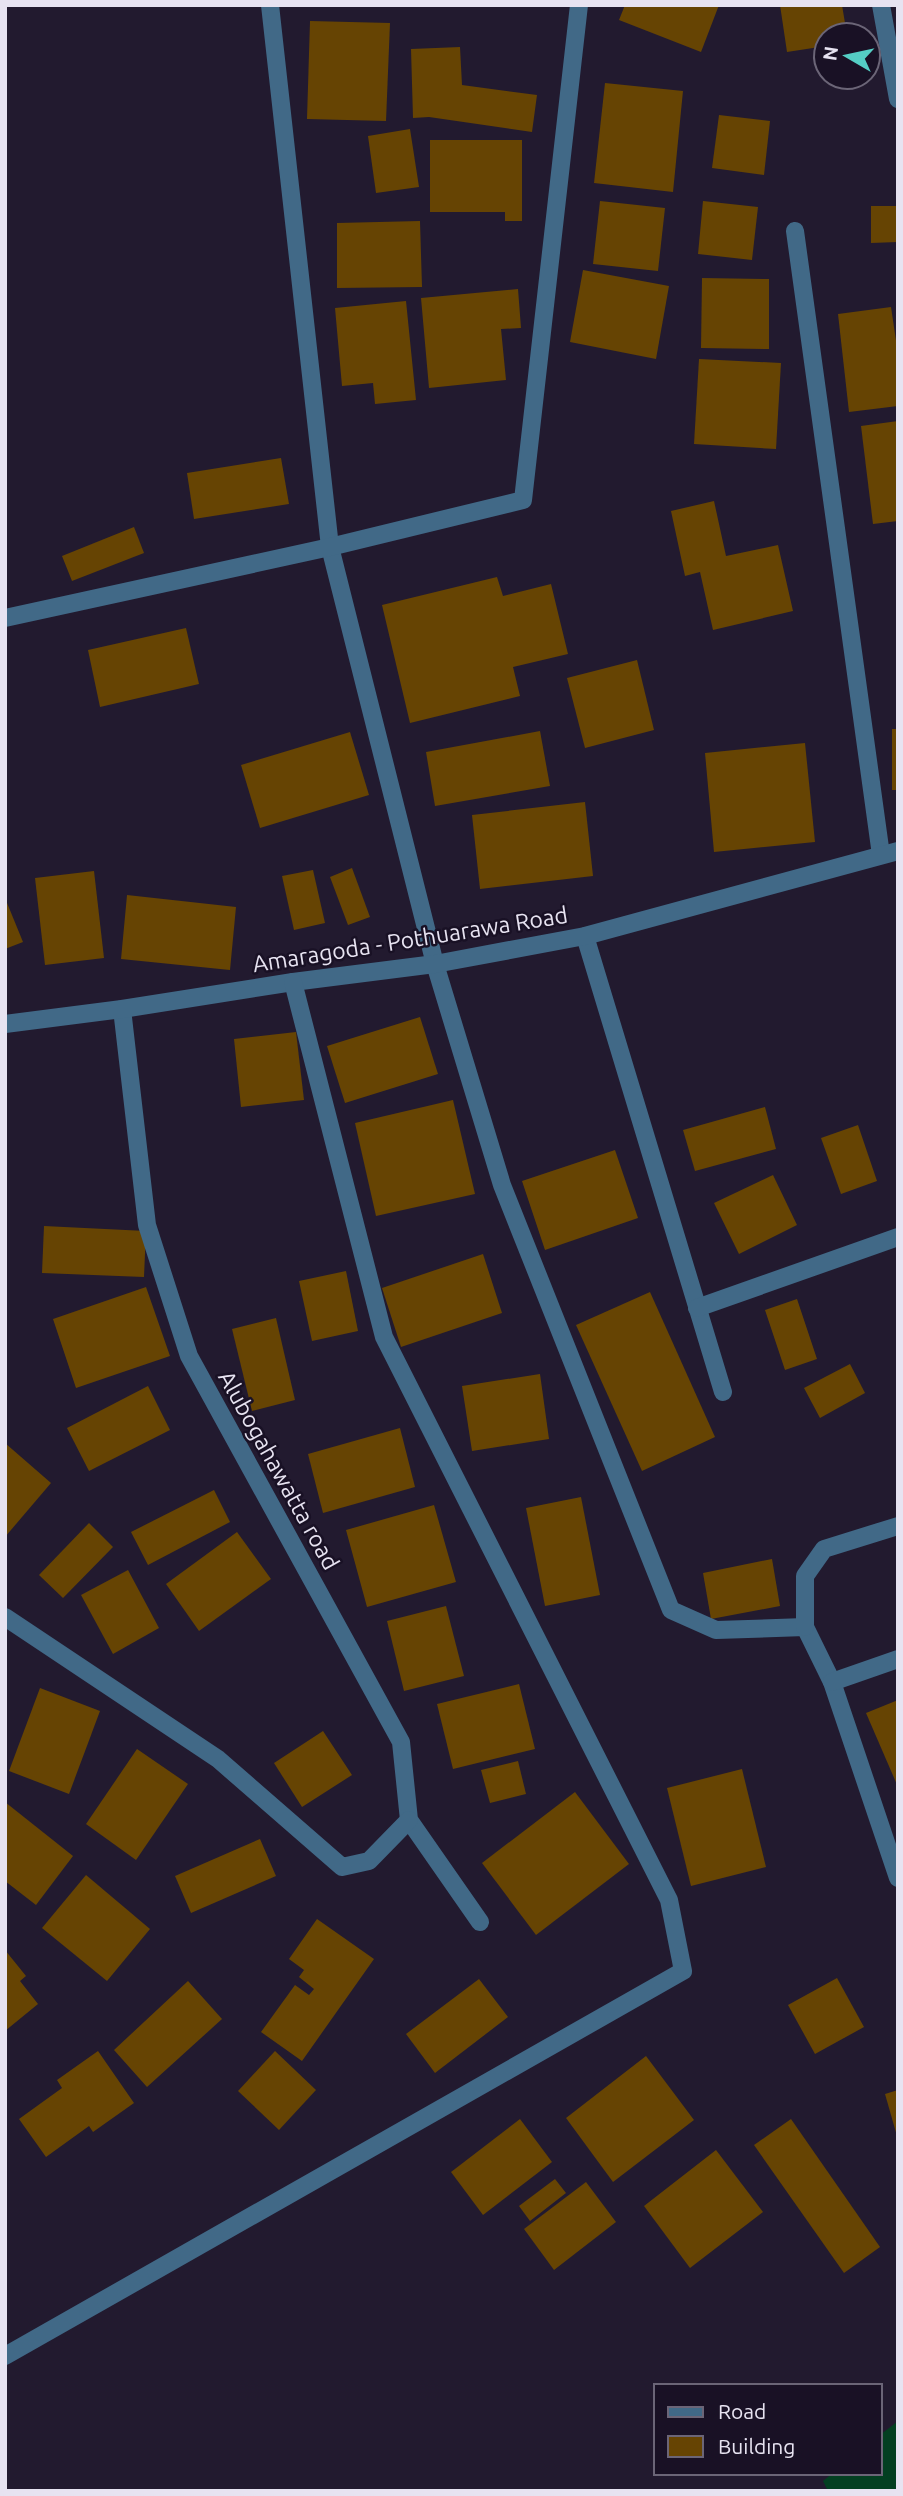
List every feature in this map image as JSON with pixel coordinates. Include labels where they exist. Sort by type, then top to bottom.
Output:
[{"type":"street","points":[[270,5],[330,547],[435,964],[502,1185],[671,1610],[716,1630],[805,1627]]},
{"type":"street","points":[[5,618],[330,547],[523,500],[579,5]]},
{"type":"street","points":[[881,5],[898,99]]},
{"type":"street","points":[[795,232],[889,853]]},
{"type":"street","name":"Amaragoda - Pothuarawa Road","points":[[5,1024],[435,964],[585,936],[889,853]]},
{"type":"street","points":[[585,936],[723,1392]]},
{"type":"street","points":[[5,2356],[683,1971],[669,1900],[384,1337],[293,982]]},
{"type":"street","name":"Alubogahawatta road","points":[[122,1009],[148,1225],[189,1356],[401,1742],[409,1820],[480,1922]]},
{"type":"street","points":[[697,1308],[898,1237]]},
{"type":"street","points":[[898,1526],[824,1549],[805,1576],[805,1627],[832,1682],[890,1829],[898,1878]]},
{"type":"street","points":[[5,1617],[218,1759],[342,1867],[369,1861],[409,1820]]},
{"type":"street","points":[[832,1682],[898,1659]]},
{"type":"green space","points":[[898,2421],[898,2491],[828,2491],[823,2481],[830,2475],[882,2475],[882,2433]]},
{"type":"building","points":[[625,5],[719,5],[701,52],[619,20]]},
{"type":"building","points":[[780,5],[842,5],[845,21],[812,21],[812,48],[787,52]]},
{"type":"building","points":[[310,21],[390,23],[386,121],[307,119]]},
{"type":"building","points":[[460,47],[462,85],[537,95],[532,132],[429,117],[413,118],[411,49]]},
{"type":"building","points":[[605,83],[683,91],[673,192],[594,183]]},
{"type":"building","points":[[719,115],[770,121],[764,175],[712,168]]},
{"type":"building","points":[[410,129],[419,187],[376,193],[368,136]]},
{"type":"building","points":[[430,140],[522,140],[522,221],[505,221],[505,212],[430,212]]},
{"type":"building","points":[[600,201],[665,208],[658,271],[593,264]]},
{"type":"building","points":[[703,201],[758,207],[752,260],[698,254]]},
{"type":"building","points":[[871,206],[898,206],[898,242],[871,243]]},
{"type":"building","points":[[420,221],[422,287],[337,288],[337,223]]},
{"type":"building","points":[[583,270],[669,286],[656,359],[570,342]]},
{"type":"building","points":[[702,278],[769,279],[769,349],[701,348]]},
{"type":"building","points":[[518,289],[521,328],[501,329],[506,380],[429,388],[421,298]]},
{"type":"building","points":[[406,301],[416,400],[375,404],[373,383],[342,386],[335,308]]},
{"type":"building","points":[[891,307],[898,354],[898,406],[849,412],[838,314]]},
{"type":"building","points":[[699,359],[781,363],[776,449],[694,444]]},
{"type":"building","points":[[898,421],[898,521],[873,524],[861,426]]},
{"type":"building","points":[[281,458],[289,504],[194,519],[187,473]]},
{"type":"building","points":[[714,501],[726,556],[778,545],[793,611],[713,630],[700,572],[685,576],[671,511]]},
{"type":"building","points":[[134,527],[144,553],[72,581],[62,556]]},
{"type":"building","points":[[497,577],[503,596],[551,584],[568,654],[513,667],[520,696],[410,723],[382,605]]},
{"type":"building","points":[[186,628],[199,684],[100,707],[88,650]]},
{"type":"building","points":[[637,660],[654,730],[585,748],[567,678]]},
{"type":"building","points":[[892,729],[898,729],[898,790],[892,790]]},
{"type":"building","points":[[540,731],[550,786],[435,806],[426,752]]},
{"type":"building","points":[[350,732],[369,795],[260,828],[241,765]]},
{"type":"building","points":[[805,743],[815,842],[714,852],[705,753]]},
{"type":"building","points":[[585,802],[593,876],[480,889],[472,815]]},
{"type":"building","points":[[352,868],[370,917],[348,925],[330,877]]},
{"type":"building","points":[[313,870],[325,923],[294,930],[282,876]]},
{"type":"building","points":[[94,871],[104,958],[45,965],[35,878]]},
{"type":"building","points":[[127,895],[236,907],[230,970],[121,959]]},
{"type":"building","points":[[5,898],[23,942],[5,949]]},
{"type":"building","points":[[420,1017],[438,1074],[345,1103],[327,1046]]},
{"type":"building","points":[[296,1032],[304,1100],[241,1107],[234,1039]]},
{"type":"building","points":[[453,1100],[475,1194],[376,1216],[355,1123]]},
{"type":"building","points":[[765,1107],[776,1149],[695,1171],[683,1130]]},
{"type":"building","points":[[858,1125],[877,1181],[841,1194],[821,1138]]},
{"type":"building","points":[[615,1150],[638,1218],[545,1250],[522,1181]]},
{"type":"building","points":[[773,1175],[797,1225],[739,1254],[714,1203]]},
{"type":"building","points":[[44,1226],[146,1231],[144,1277],[42,1273]]},
{"type":"building","points":[[483,1254],[502,1313],[401,1347],[382,1288]]},
{"type":"building","points":[[346,1271],[358,1331],[312,1341],[299,1281]]},
{"type":"building","points":[[146,1287],[170,1356],[76,1388],[53,1319]]},
{"type":"building","points":[[650,1292],[715,1437],[642,1471],[576,1325]]},
{"type":"building","points":[[797,1299],[817,1359],[785,1370],[765,1310]]},
{"type":"building","points":[[276,1318],[295,1400],[252,1411],[232,1329]]},
{"type":"building","points":[[850,1364],[865,1393],[820,1418],[804,1388]]},
{"type":"building","points":[[540,1374],[549,1439],[472,1451],[462,1386]]},
{"type":"building","points":[[148,1386],[170,1430],[89,1471],[67,1428]]},
{"type":"building","points":[[400,1428],[415,1487],[323,1513],[308,1454]]},
{"type":"building","points":[[5,1443],[51,1483],[5,1537]]},
{"type":"building","points":[[214,1490],[230,1522],[148,1565],[131,1532]]},
{"type":"building","points":[[581,1497],[600,1595],[545,1606],[526,1508]]},
{"type":"building","points":[[434,1505],[456,1582],[367,1607],[346,1530]]},
{"type":"building","points":[[89,1523],[113,1547],[63,1598],[39,1575]]},
{"type":"building","points":[[237,1532],[271,1579],[199,1631],[166,1584]]},
{"type":"building","points":[[772,1559],[780,1606],[711,1619],[703,1573]]},
{"type":"building","points":[[128,1570],[159,1628],[113,1654],[81,1595]]},
{"type":"building","points":[[446,1606],[464,1676],[404,1691],[387,1621]]},
{"type":"building","points":[[519,1684],[535,1749],[453,1769],[437,1704]]},
{"type":"building","points":[[40,1688],[100,1711],[69,1794],[9,1771]]},
{"type":"building","points":[[898,1700],[898,1787],[866,1713]]},
{"type":"building","points":[[323,1731],[352,1775],[302,1807],[274,1763]]},
{"type":"building","points":[[137,1749],[188,1784],[136,1860],[86,1824]]},
{"type":"building","points":[[518,1761],[526,1794],[490,1803],[481,1770]]},
{"type":"building","points":[[742,1769],[766,1867],[691,1886],[667,1788]]},
{"type":"building","points":[[575,1792],[629,1864],[536,1935],[482,1863]]},
{"type":"building","points":[[5,1802],[73,1856],[36,1905],[5,1881]]},
{"type":"building","points":[[260,1839],[276,1876],[191,1913],[175,1876]]},
{"type":"building","points":[[86,1875],[150,1929],[107,1981],[42,1928]]},
{"type":"building","points":[[317,1919],[374,1959],[302,2061],[261,2032],[295,1985],[309,1995],[314,1989],[299,1977],[304,1970],[289,1959]]},
{"type":"building","points":[[5,1950],[26,1976],[20,1981],[38,2004],[5,2031]]},
{"type":"building","points":[[837,1978],[864,2027],[815,2054],[788,2005]]},
{"type":"building","points":[[479,1979],[508,2017],[435,2073],[406,2034]]},
{"type":"building","points":[[188,1981],[222,2019],[147,2087],[114,2050]]},
{"type":"building","points":[[98,2051],[134,2103],[93,2132],[89,2126],[46,2157],[19,2119],[62,2088],[57,2080]]},
{"type":"building","points":[[275,2051],[316,2090],[279,2130],[238,2091]]},
{"type":"building","points":[[646,2056],[694,2120],[613,2182],[566,2118]]},
{"type":"building","points":[[898,2090],[898,2136],[897,2136],[885,2094]]},
{"type":"building","points":[[520,2119],[552,2162],[483,2215],[451,2172]]},
{"type":"building","points":[[791,2119],[880,2247],[844,2273],[754,2145]]},
{"type":"building","points":[[716,2150],[763,2212],[690,2268],[644,2206]]},
{"type":"building","points":[[555,2179],[566,2193],[530,2221],[519,2206]]},
{"type":"building","points":[[586,2182],[616,2222],[554,2270],[524,2229]]}]
